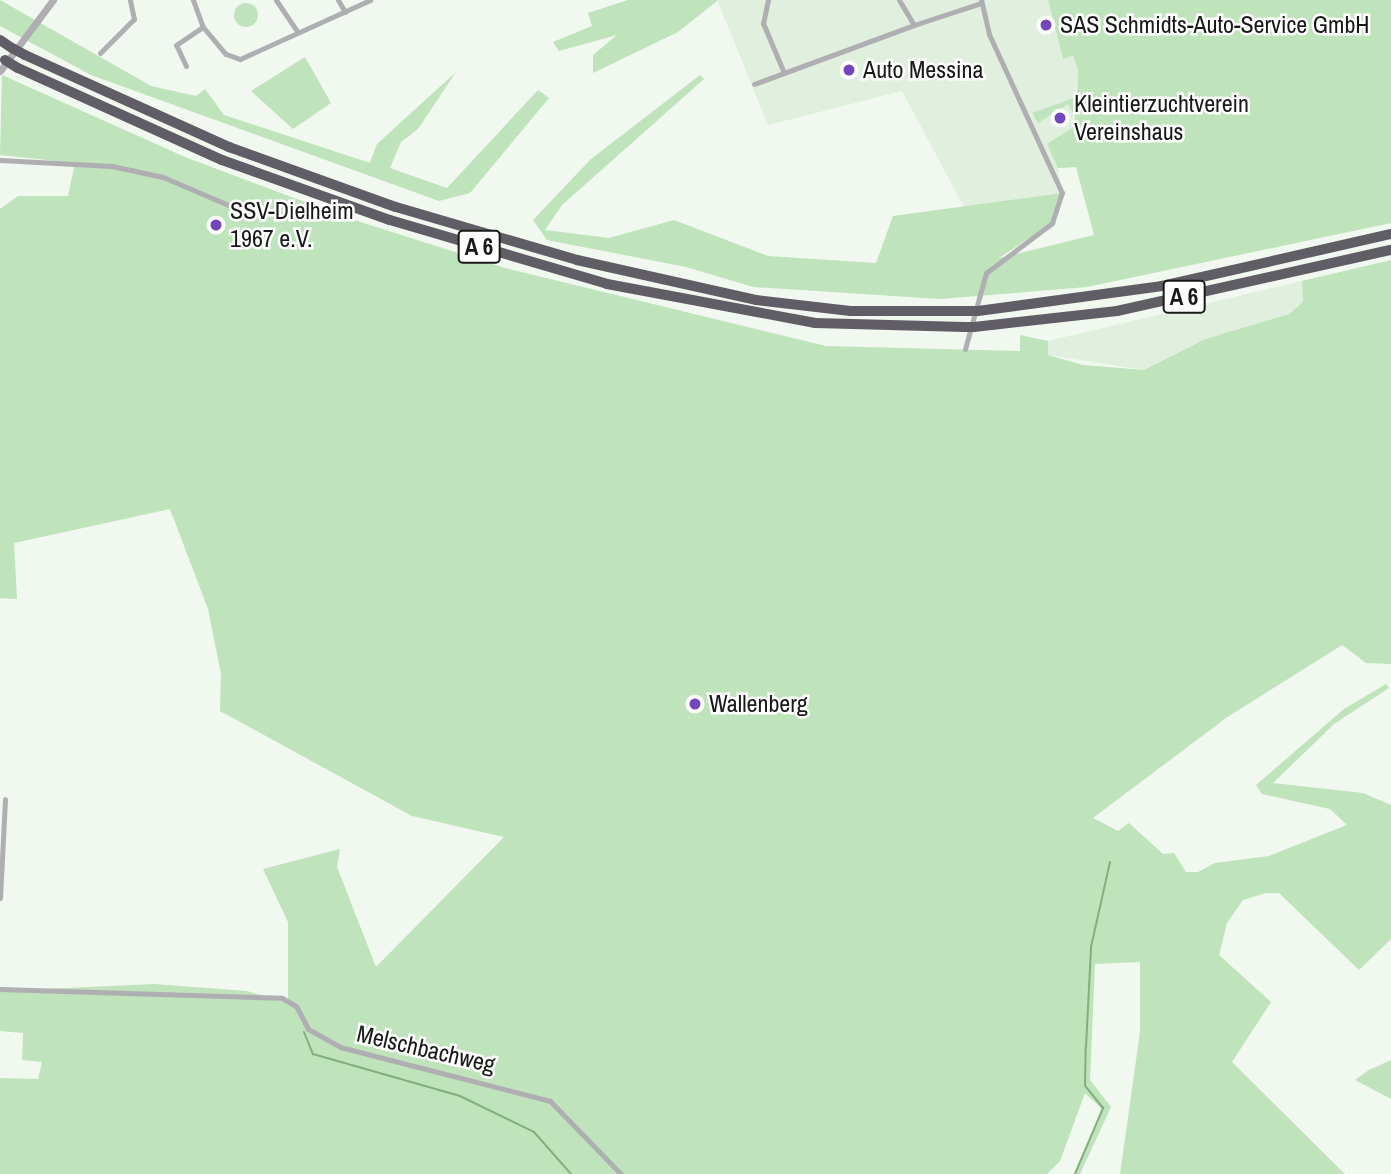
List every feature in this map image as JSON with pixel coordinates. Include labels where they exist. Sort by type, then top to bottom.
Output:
[{"type":"highway","name":"A 6","points":[[0,40],[25,55],[229,147],[396,207],[577,260],[756,300],[850,311],[973,311],[1162,286],[1391,234]]},
{"type":"highway","name":"A 6","points":[[3,59],[222,160],[401,223],[607,284],[815,323],[969,327],[1117,311],[1391,250]]},
{"type":"street","points":[[0,71],[53,0]]},
{"type":"street","points":[[100,53],[134,19],[130,0]]},
{"type":"street","points":[[193,0],[203,27],[226,54],[240,59],[370,0]]},
{"type":"street","points":[[276,0],[297,31]]},
{"type":"street","points":[[338,0],[345,12]]},
{"type":"street","points":[[768,0],[763,23],[784,73]]},
{"type":"street","points":[[899,0],[914,25]]},
{"type":"street","points":[[754,84],[981,2],[989,34],[1062,193],[1052,223],[986,273],[965,349]]},
{"type":"street","points":[[186,66],[176,45],[203,27]]},
{"type":"street","points":[[0,160],[112,166],[163,177],[254,216]]},
{"type":"street","points":[[0,898],[5,799]]},
{"type":"street","name":"Melschbachweg","points":[[0,989],[282,998],[296,1006],[308,1029],[340,1047],[550,1101],[621,1174]]},
{"type":"shaded area","points":[[717,0],[1048,0],[1063,59],[1073,56],[1078,70],[1072,128],[1076,167],[1058,168],[1062,193],[964,207],[902,91],[768,125]]},
{"type":"shaded area","points":[[1302,281],[1303,302],[1289,314],[1205,339],[1144,370],[1048,355],[1048,341]]},
{"type":"green space","points":[[0,0],[151,86],[196,96],[205,89],[224,115],[370,163],[377,144],[456,72],[418,129],[401,142],[390,168],[447,188],[538,90],[549,98],[470,193],[439,201],[91,75],[0,26]]},
{"type":"green space","points":[[628,0],[717,1],[678,32],[593,73],[593,55],[617,35],[559,51],[553,42],[592,26],[588,13]]},
{"type":"green space","points":[[1048,0],[1391,0],[1391,223],[1087,287],[940,299],[753,287],[686,267],[547,240],[533,220],[591,159],[700,75],[704,79],[562,205],[545,230],[609,238],[674,220],[768,256],[876,263],[893,216],[1062,193],[1052,223],[999,258],[1094,235],[1076,167],[1058,168],[1047,144],[1072,128],[1075,117],[1068,104],[1038,123],[1032,113],[1077,97],[1078,70],[1073,56],[1063,59]]},
{"type":"green space","points":[[246,3],[255,6],[258,15],[255,24],[246,27],[237,24],[234,15],[237,6]]},
{"type":"green space","points":[[305,57],[331,103],[293,129],[251,91]]},
{"type":"green space","points":[[2,75],[185,157],[345,217],[505,268],[826,346],[1020,351],[1020,335],[1048,341],[1048,355],[1083,365],[1144,370],[1205,339],[1289,314],[1303,302],[1302,281],[1391,260],[1391,664],[1366,663],[1342,645],[1226,718],[1093,818],[1118,831],[1129,823],[1163,854],[1174,853],[1186,872],[1198,872],[1215,863],[1269,856],[1347,825],[1330,809],[1262,794],[1256,785],[1344,709],[1386,684],[1389,688],[1334,724],[1273,783],[1363,793],[1391,805],[1391,939],[1359,970],[1279,893],[1266,893],[1243,900],[1227,923],[1219,955],[1271,1002],[1232,1062],[1345,1174],[1120,1174],[1140,1032],[1140,962],[1095,964],[1090,1080],[1111,1107],[1080,1174],[1074,1174],[1102,1109],[1085,1093],[1060,1161],[1047,1174],[0,1174],[0,1078],[38,1079],[42,1062],[22,1060],[23,1033],[0,1031],[0,991],[154,984],[247,991],[288,1003],[288,922],[263,869],[340,849],[337,867],[376,967],[504,837],[412,816],[220,711],[221,674],[208,609],[170,509],[14,543],[17,599],[0,598],[0,209],[18,196],[68,196],[75,163],[0,155]]},
{"type":"green space","points":[[1391,1060],[1391,1099],[1355,1080],[1369,1070]]},
{"type":"waterway","points":[[1075,1174],[1103,1108],[1085,1086],[1086,1047],[1091,947],[1110,862]]},
{"type":"waterway","points":[[304,1032],[313,1054],[460,1096],[534,1132],[571,1174]]},
{"type":"place","name":"SAS Schmidts-Auto-Service GmbH","points":[[1046,25]]},
{"type":"place","name":"Auto Messina","points":[[849,70]]},
{"type":"place","name":"Kleintierzuchtverein Vereinshaus","points":[[1060,118]]},
{"type":"place","name":"SSV-Dielheim 1967 e.V.","points":[[216,225]]},
{"type":"place","name":"Wallenberg","points":[[695,704]]}]
